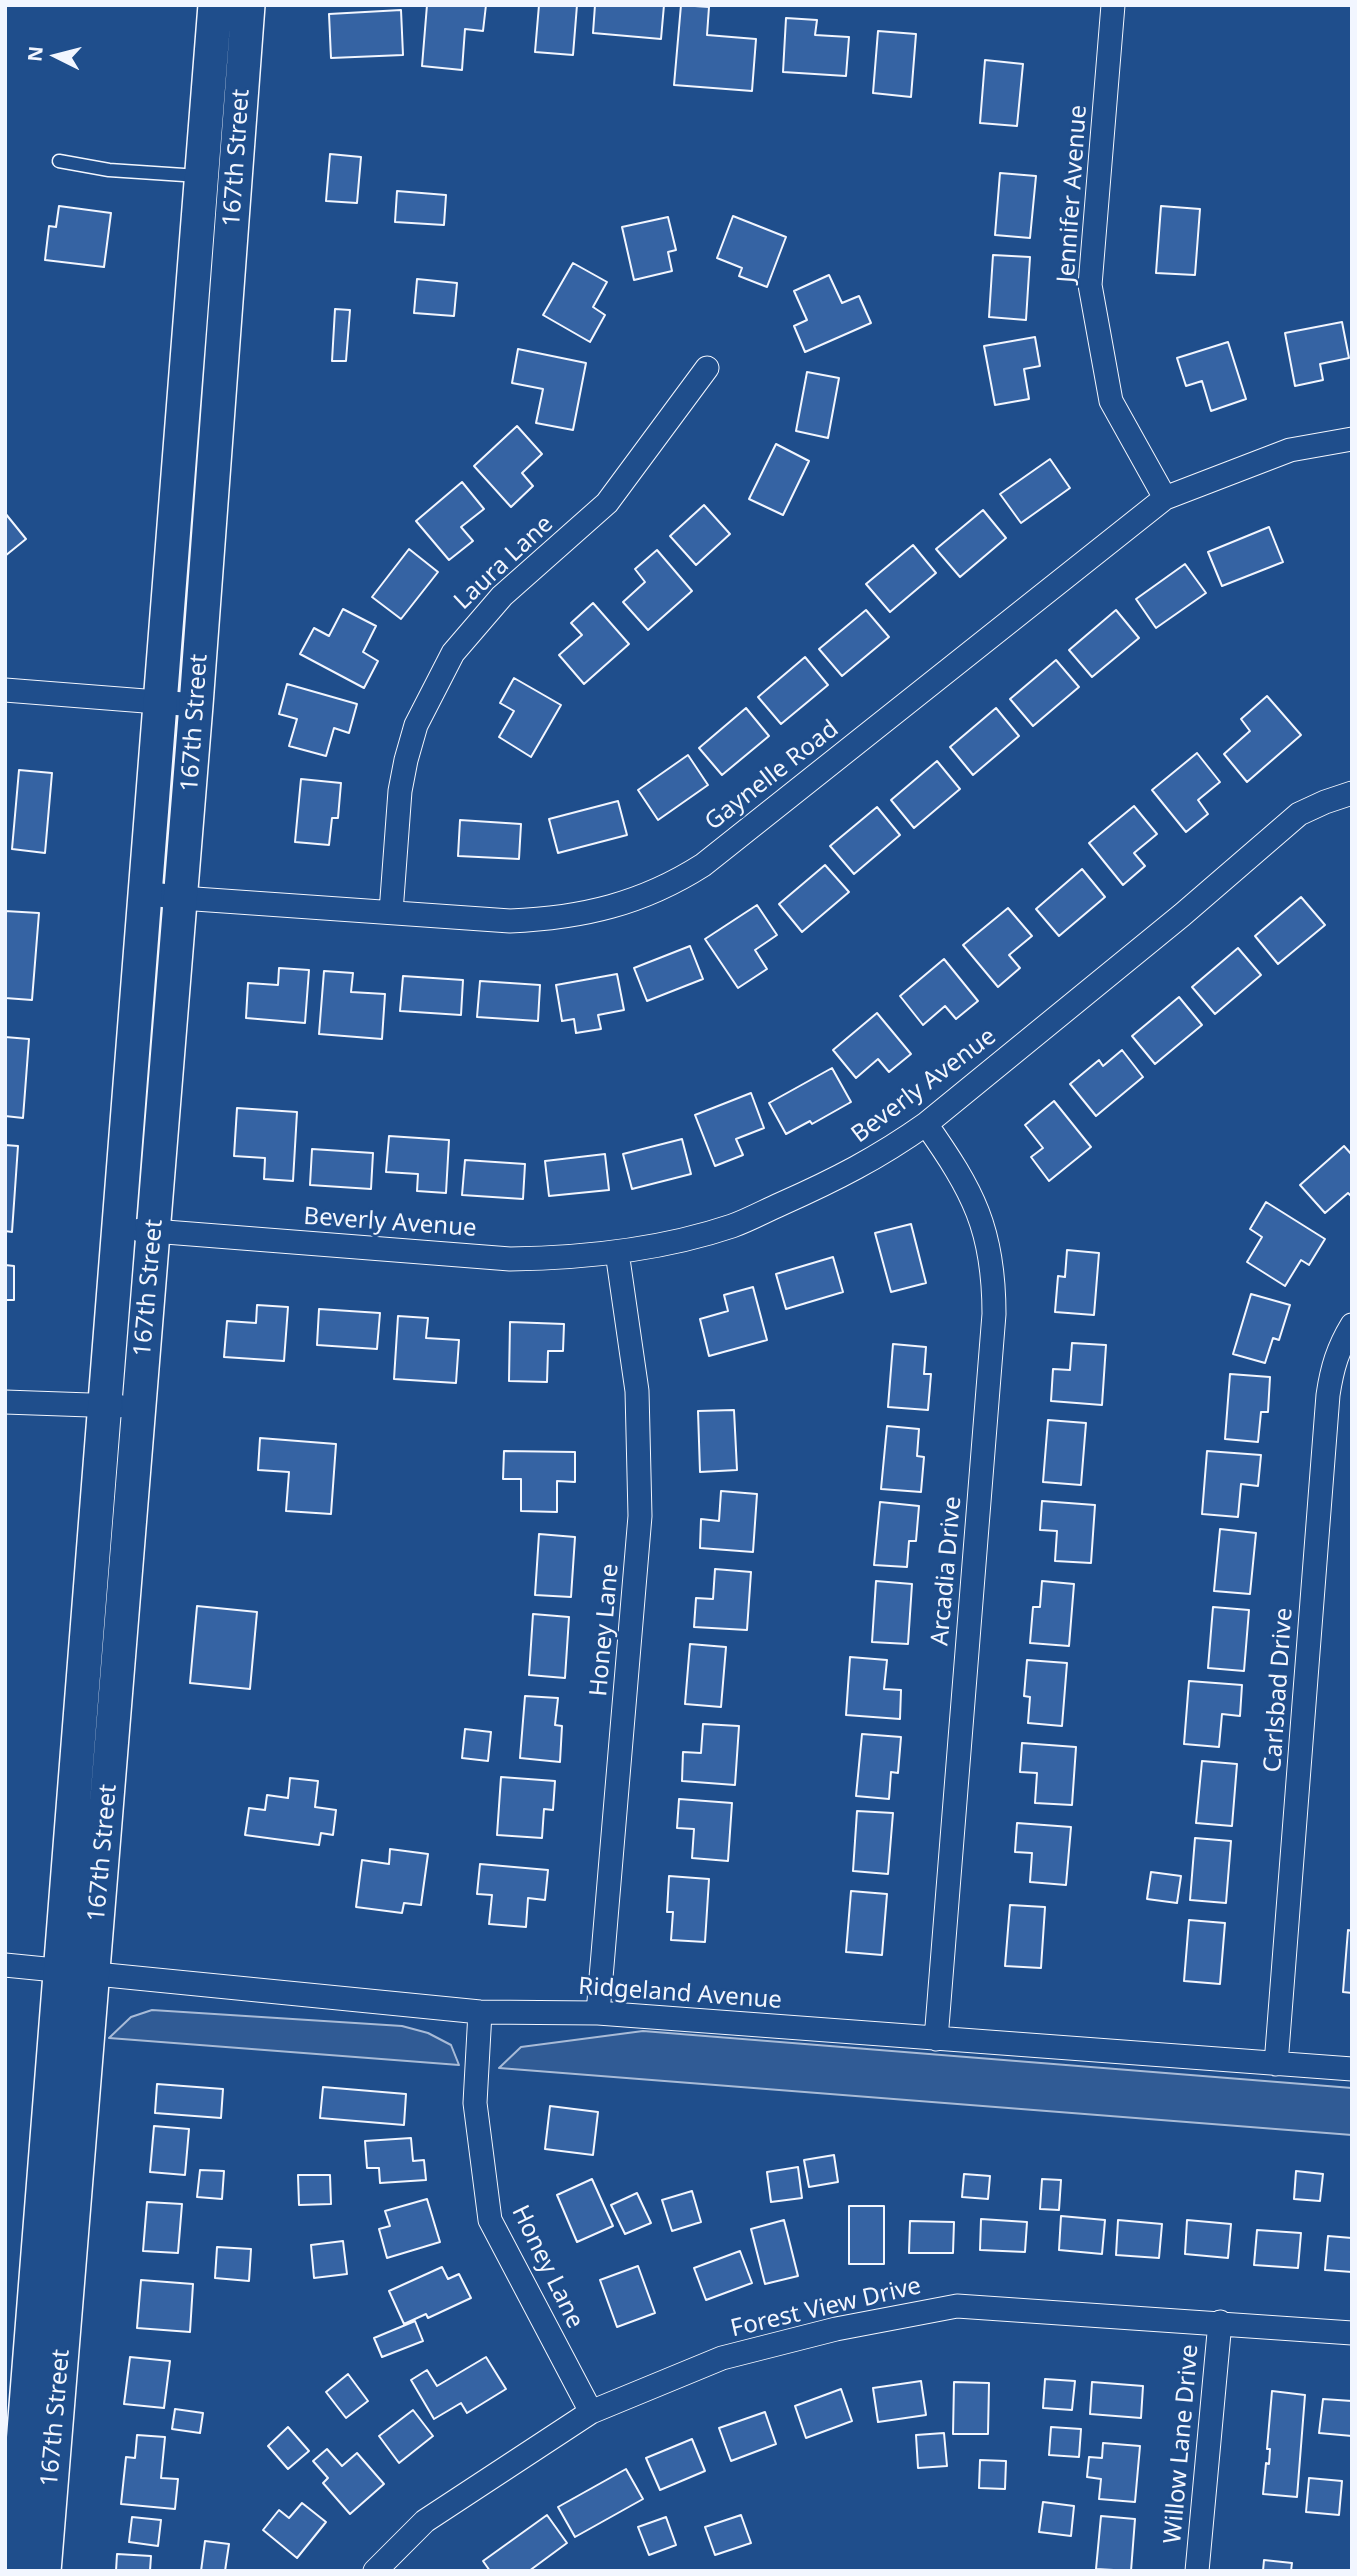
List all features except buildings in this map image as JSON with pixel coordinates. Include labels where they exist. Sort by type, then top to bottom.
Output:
[{"type":"main road","name":"167th Street","points":[[44,2571],[106,1405],[215,5]]},
{"type":"main road","name":"167th Street","points":[[13,2571],[139,1406],[181,898],[248,5]]},
{"type":"street","name":"Jennifer Avenue","points":[[1113,5],[1090,285],[1111,401],[1164,498]]},
{"type":"street","name":"Laura Lane","points":[[391,912],[400,791],[406,760],[416,725],[453,653],[502,596],[607,503],[707,368]]},
{"type":"street","name":"Gaynelle Road","points":[[146,892],[181,898],[510,921],[546,919],[628,902],[653,893],[703,865],[1164,498],[1290,450],[1352,439]]},
{"type":"street","points":[[5,690],[196,705]]},
{"type":"street","name":"Beverly Avenue","points":[[120,1227],[153,1232],[510,1259],[562,1258],[617,1252],[732,1226],[842,1177],[926,1124],[1182,915],[1299,814],[1352,793]]},
{"type":"street","name":"Arcadia Drive","points":[[926,1124],[971,1195],[990,1250],[994,1280],[994,1314],[936,2039]]},
{"type":"street","name":"Honey Lane","points":[[598,2013],[640,1516],[637,1391],[617,1252]]},
{"type":"street","name":"Carlsbad Drive","points":[[1276,2064],[1328,1395],[1338,1347],[1352,1325]]},
{"type":"street","points":[[5,1402],[139,1406]]},
{"type":"street","name":"Ridgeland Avenue","points":[[5,1965],[480,2012],[598,2013],[1352,2069]]},
{"type":"street","name":"Honey Lane","points":[[480,2012],[475,2103],[490,2220],[591,2412]]},
{"type":"street","name":"Forest View Drive","points":[[374,2571],[425,2521],[591,2412],[722,2358],[836,2329],[957,2306],[1352,2333]]},
{"type":"street","name":"Willow Lane Drive","points":[[1197,2571],[1220,2322]]},
{"type":"lane","points":[[59,161],[109,170],[203,176]]},
{"type":"shaded area","points":[[152,2010],[402,2026],[428,2033],[451,2045],[459,2065],[109,2038],[131,2017]]},
{"type":"shaded area","points":[[643,2031],[1352,2088],[1352,2135],[499,2068],[521,2047]]}]
